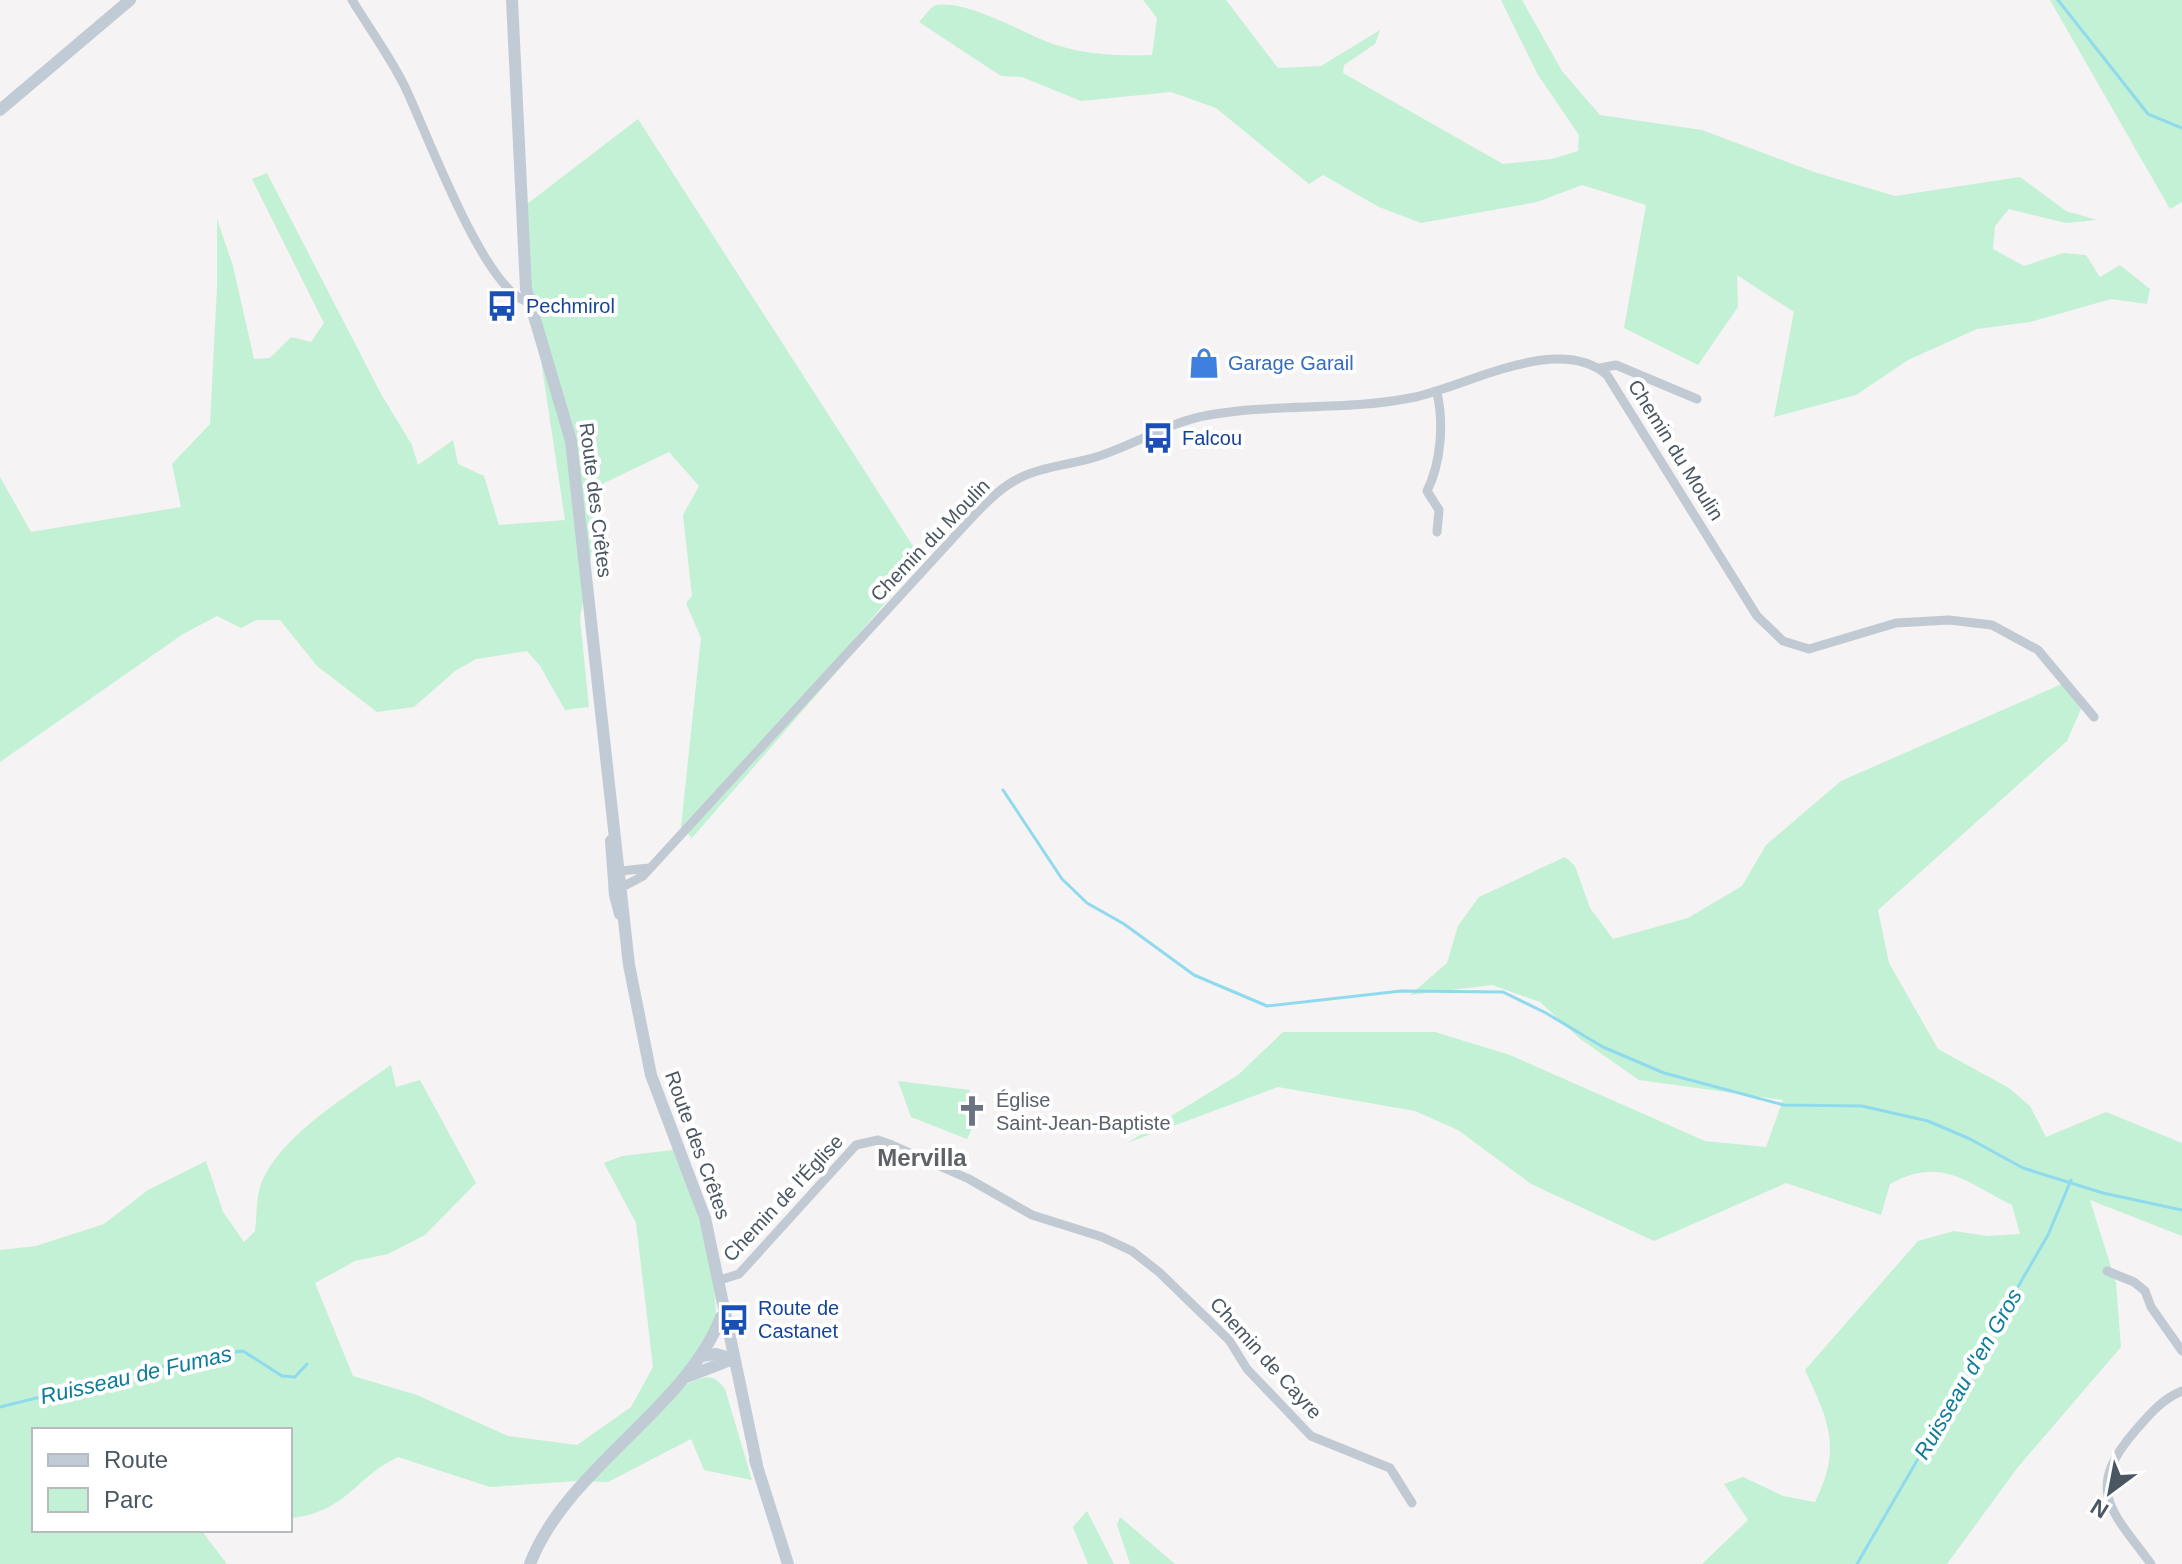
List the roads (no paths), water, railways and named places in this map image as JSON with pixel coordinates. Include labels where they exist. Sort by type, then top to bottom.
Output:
[{"type":"street","points":[[0,110],[130,0]]},
{"type":"street","points":[[352,0],[402,81],[460,213],[502,278],[519,298],[528,302]]},
{"type":"street","name":"Route des Crêtes","points":[[512,0],[528,302],[558,387],[571,441],[625,928],[651,1075],[705,1218],[720,1280],[731,1383],[788,1564]]},
{"type":"street","name":"Chemin du Moulin","points":[[619,878],[633,883],[649,868],[970,519],[1016,480],[1097,457],[1171,425],[1209,415],[1274,407],[1388,402],[1437,393],[1535,361],[1579,361],[1600,368],[1620,393],[1757,616],[1775,636],[1809,649],[1896,623],[1949,620],[1992,625],[2024,639],[2045,656],[2094,717]]},
{"type":"street","points":[[1600,368],[1616,365],[1697,399]]},
{"type":"street","points":[[1437,393],[1440,405],[1437,470],[1427,491],[1439,510],[1437,532]]},
{"type":"street","name":"Chemin de l'Église","points":[[720,1280],[739,1274],[856,1145],[872,1140]]},
{"type":"street","name":"Chemin de Cayre","points":[[872,1140],[930,1160],[1032,1215],[1102,1237],[1132,1251],[1159,1272],[1229,1340],[1247,1369],[1311,1436],[1390,1468],[1412,1503]]},
{"type":"street","points":[[2107,1271],[2145,1291],[2151,1307],[2182,1351]]},
{"type":"street","name":"Route des Crêtes","points":[[720,1280],[721,1317],[729,1359],[757,1465]]},
{"type":"street","points":[[530,1564],[553,1521],[701,1356],[721,1317]]},
{"type":"street","points":[[701,1356],[729,1359]]},
{"type":"street","points":[[678,1382],[729,1359]]},
{"type":"street","points":[[706,1369],[721,1372],[731,1383]]},
{"type":"street","points":[[2151,1564],[2109,1504],[2106,1477],[2118,1451],[2140,1425],[2160,1404],[2182,1391]]},
{"type":"waterway","points":[[2058,0],[2148,114],[2182,128]]},
{"type":"waterway","points":[[1003,790],[1062,879],[1087,903],[1124,924],[1194,975],[1267,1006],[1401,991],[1503,992],[1603,1047],[1664,1073],[1784,1105],[1862,1106],[1928,1121],[1970,1139],[2023,1168],[2103,1193],[2182,1210]]},
{"type":"waterway","name":"Ruisseau d'en Gros","points":[[1857,1564],[2048,1235],[2071,1180]]},
{"type":"waterway","name":"Ruisseau de Fumas","points":[[0,1407],[210,1355],[243,1351],[282,1376],[295,1377],[307,1364]]},
{"type":"place","name":"Pechmirol","points":[[502,306]]},
{"type":"place","name":"Garage Garail","points":[[1204,363]]},
{"type":"place","name":"Falcou","points":[[1158,438]]},
{"type":"place","name":"Église Saint-Jean-Baptiste","points":[[972,1111]]},
{"type":"place","name":"Route de Castanet","points":[[734,1320]]},
{"type":"district","name":"Mervilla","points":[[922,1157]]}]
